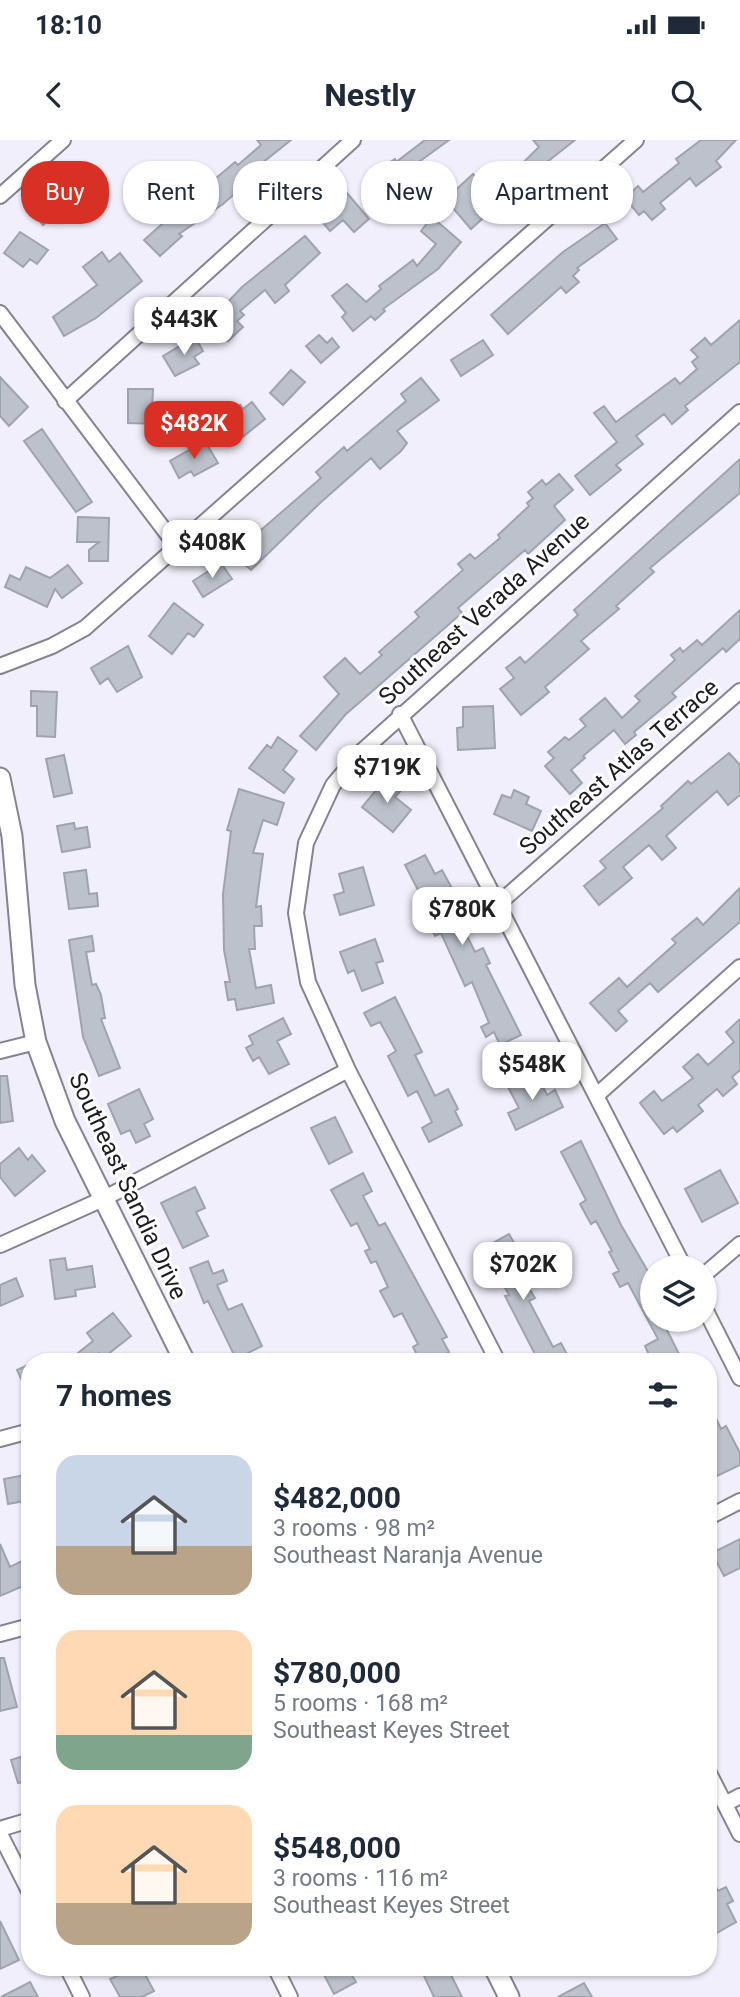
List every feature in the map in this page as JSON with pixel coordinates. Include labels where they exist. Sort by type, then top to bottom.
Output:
[{"type":"street","points":[[0,197],[63,140]]},
{"type":"street","points":[[65,401],[353,140]]},
{"type":"street","points":[[0,666],[52,646],[85,628],[636,140]]},
{"type":"street","points":[[0,313],[178,548]]},
{"type":"street","name":"Southeast Verada Avenue","points":[[493,1353],[348,1070],[308,982],[296,913],[306,843],[333,785],[360,753],[400,714],[740,412]]},
{"type":"street","name":"Southeast Atlas Terrace","points":[[498,905],[740,691]]},
{"type":"street","points":[[400,714],[678,1255]]},
{"type":"street","name":"Southeast Sandia Drive","points":[[0,778],[12,836],[25,985],[36,1042],[65,1121],[180,1353]]},
{"type":"street","points":[[597,1095],[740,967]]},
{"type":"street","points":[[0,1051],[36,1042]]},
{"type":"street","points":[[0,1245],[103,1199],[348,1070]]},
{"type":"street","points":[[717,1264],[740,1244]]},
{"type":"street","points":[[717,1332],[740,1378]]},
{"type":"street","points":[[0,1439],[21,1433]]},
{"type":"street","points":[[717,1513],[740,1501]]},
{"type":"street","points":[[0,1634],[21,1628]]},
{"type":"street","points":[[717,1788],[740,1834]]},
{"type":"street","points":[[725,1804],[740,1796]]},
{"type":"street","points":[[0,1829],[21,1823]]},
{"type":"street","points":[[0,1834],[21,1875]]},
{"type":"street","points":[[72,1976],[82,1997]]},
{"type":"street","points":[[280,1976],[290,1997]]},
{"type":"street","points":[[498,1976],[509,1997]]},
{"type":"building","points":[[257,140],[291,140],[265,161],[243,161],[261,145]]},
{"type":"building","points":[[425,140],[449,140],[420,161],[397,161]]},
{"type":"building","points":[[533,140],[575,140],[548,161],[525,161],[539,147]]},
{"type":"building","points":[[701,140],[736,140],[716,161],[721,167],[696,186],[690,178],[660,203],[665,209],[652,220],[644,211],[639,215],[633,208],[633,191],[638,186],[643,192],[679,163],[676,159]]},
{"type":"building","points":[[233,164],[233,195],[219,207],[219,176]]},
{"type":"building","points":[[471,176],[471,224],[477,224],[471,229],[457,213],[457,189]]},
{"type":"building","points":[[347,193],[361,210],[361,224],[363,224],[354,232],[347,224]]},
{"type":"building","points":[[162,224],[194,224],[179,234],[182,236],[160,256],[144,240]]},
{"type":"building","points":[[324,224],[338,224],[330,231]]},
{"type":"building","points":[[426,224],[440,224],[461,242],[438,269],[383,309],[385,311],[375,320],[371,316],[353,331],[342,317],[346,313],[332,296],[347,284],[366,302],[381,289],[379,286],[413,260],[417,266],[436,244],[421,231]]},
{"type":"building","points":[[604,224],[617,239],[577,268],[579,270],[573,276],[579,282],[566,293],[561,287],[508,334],[491,315],[563,252]]},
{"type":"building","points":[[20,232],[48,250],[37,264],[30,259],[23,267],[4,253]]},
{"type":"building","points":[[305,236],[320,253],[285,285],[289,291],[275,303],[265,290],[240,311],[244,315],[237,321],[243,327],[228,341],[209,322],[242,287]]},
{"type":"building","points":[[102,252],[109,262],[120,253],[142,281],[96,318],[64,336],[53,317],[97,285],[83,267]]},
{"type":"building","points":[[740,320],[740,362],[685,406],[688,410],[672,424],[664,414],[636,436],[643,444],[616,465],[621,470],[590,495],[575,476],[617,442],[594,413],[604,406],[616,422],[675,378],[680,384],[697,369],[692,362],[698,357],[691,350],[705,338],[711,345]]},
{"type":"building","points":[[319,335],[327,343],[332,338],[339,347],[321,363],[306,346]]},
{"type":"building","points":[[195,337],[203,351],[194,357],[199,364],[175,376],[163,356]]},
{"type":"building","points":[[483,340],[493,355],[461,376],[451,360]]},
{"type":"building","points":[[291,370],[305,382],[283,405],[270,393]]},
{"type":"building","points":[[0,377],[28,407],[9,426],[0,416]]},
{"type":"building","points":[[421,378],[439,400],[397,431],[407,443],[401,451],[380,469],[371,458],[251,570],[234,555],[234,550],[257,527],[261,530],[321,478],[316,472],[344,447],[347,451],[406,401],[401,394]]},
{"type":"building","points":[[128,389],[153,389],[152,410],[162,410],[162,424],[128,423]]},
{"type":"building","points":[[252,402],[265,419],[234,444],[224,427],[235,418],[231,412],[240,405],[243,409]]},
{"type":"building","points":[[42,429],[92,502],[76,512],[24,441]]},
{"type":"building","points":[[205,441],[218,463],[194,476],[191,471],[179,478],[170,461]]},
{"type":"building","points":[[740,459],[740,493],[650,568],[654,572],[616,606],[619,609],[581,641],[589,649],[545,687],[549,692],[521,715],[500,689],[514,678],[506,668],[520,657],[525,663],[553,638],[578,615],[574,610]]},
{"type":"building","points":[[559,474],[573,490],[554,506],[565,520],[528,554],[525,550],[458,608],[462,613],[345,715],[316,750],[300,736],[339,694],[324,677],[345,658],[360,674],[382,655],[379,652],[419,617],[415,612],[463,570],[458,564],[470,554],[475,559],[500,538],[498,535],[529,506],[527,503],[533,498],[528,492],[542,480],[546,485]]},
{"type":"building","points":[[78,517],[109,518],[108,561],[89,561],[89,550],[99,542],[77,542]]},
{"type":"building","points":[[221,563],[232,579],[203,597],[193,581]]},
{"type":"building","points":[[68,565],[82,583],[62,598],[55,589],[47,607],[5,587],[10,575],[20,580],[26,567],[50,578]]},
{"type":"building","points":[[174,603],[203,625],[194,637],[188,633],[172,654],[149,636]]},
{"type":"building","points":[[740,610],[740,639],[726,652],[723,648],[672,693],[676,697],[634,732],[636,735],[625,744],[614,730],[583,756],[585,758],[571,770],[582,783],[570,794],[545,766],[554,758],[548,752],[565,737],[569,740],[586,726],[580,719],[605,698],[622,718],[640,701],[635,696],[675,660],[671,655],[680,648],[683,652],[697,640],[702,645]]},
{"type":"building","points":[[128,646],[142,677],[117,692],[108,678],[100,684],[91,668]]},
{"type":"building","points":[[31,691],[57,692],[55,737],[37,736],[37,706],[31,706]]},
{"type":"building","points":[[493,706],[495,748],[458,750],[457,728],[463,727],[463,707]]},
{"type":"building","points":[[278,737],[297,751],[283,770],[294,779],[284,793],[249,768],[267,745],[271,748]]},
{"type":"building","points":[[729,753],[740,765],[740,795],[728,805],[717,791],[666,836],[676,848],[662,860],[649,845],[623,867],[632,878],[599,905],[584,886],[606,868],[600,861],[663,808],[661,806],[688,781],[691,784]]},
{"type":"building","points":[[64,755],[72,793],[54,797],[46,759]]},
{"type":"building","points":[[388,776],[403,788],[395,797],[411,810],[393,832],[362,807]]},
{"type":"building","points":[[239,789],[284,803],[277,825],[263,820],[253,853],[263,854],[256,907],[261,906],[262,926],[254,926],[255,949],[249,949],[256,988],[271,985],[274,1003],[237,1010],[235,999],[228,1000],[225,982],[230,982],[224,950],[223,894],[231,831],[227,830]]},
{"type":"building","points":[[514,790],[529,797],[526,804],[541,811],[532,831],[494,814],[502,795],[511,798]]},
{"type":"building","points":[[74,823],[75,829],[87,827],[90,847],[62,852],[57,826]]},
{"type":"building","points":[[425,855],[435,874],[442,870],[459,901],[469,920],[461,924],[475,952],[483,948],[490,963],[486,965],[521,1035],[500,1045],[494,1032],[486,1037],[481,1027],[489,1023],[472,982],[465,986],[441,933],[435,936],[426,917],[431,915],[405,865]]},
{"type":"building","points":[[363,867],[374,905],[340,915],[334,895],[344,892],[339,874]]},
{"type":"building","points":[[86,870],[89,894],[97,893],[98,906],[69,909],[64,873]]},
{"type":"building","points":[[740,888],[740,922],[658,992],[650,983],[618,1011],[627,1021],[616,1031],[590,1003],[619,978],[627,987],[676,943],[672,939],[697,918],[703,925]]},
{"type":"building","points":[[92,936],[94,951],[86,952],[92,985],[96,984],[101,995],[105,1018],[101,1019],[120,1068],[99,1076],[83,1037],[69,940]]},
{"type":"building","points":[[375,939],[383,961],[376,963],[383,983],[362,991],[354,970],[348,973],[340,952]]},
{"type":"building","points":[[395,997],[422,1052],[415,1055],[435,1096],[448,1089],[462,1125],[429,1142],[422,1128],[432,1122],[417,1091],[408,1096],[388,1056],[396,1051],[380,1022],[371,1026],[364,1013]]},
{"type":"building","points":[[283,1018],[291,1034],[277,1041],[289,1064],[269,1074],[259,1057],[253,1061],[246,1048],[253,1044],[249,1036]]},
{"type":"building","points":[[740,1019],[740,1070],[732,1077],[737,1084],[723,1096],[717,1089],[698,1105],[703,1111],[677,1132],[673,1127],[664,1134],[640,1103],[654,1091],[662,1101],[693,1078],[683,1067],[698,1054],[708,1065],[734,1042],[726,1032]]},
{"type":"building","points":[[536,1073],[547,1095],[555,1090],[563,1107],[516,1130],[508,1113],[519,1108],[508,1087]]},
{"type":"building","points":[[0,1076],[7,1076],[13,1121],[0,1123]]},
{"type":"building","points":[[139,1089],[153,1119],[144,1124],[150,1136],[136,1143],[130,1130],[121,1134],[108,1104]]},
{"type":"building","points":[[335,1117],[352,1152],[329,1164],[311,1128]]},
{"type":"building","points":[[581,1141],[621,1225],[640,1258],[640,1305],[628,1283],[620,1287],[613,1274],[619,1271],[609,1252],[612,1251],[596,1221],[591,1224],[580,1204],[586,1200],[561,1152]]},
{"type":"building","points":[[19,1148],[28,1160],[32,1155],[45,1171],[15,1196],[0,1177],[0,1164]]},
{"type":"building","points":[[720,1170],[738,1203],[702,1222],[685,1189]]},
{"type":"building","points":[[363,1173],[372,1191],[363,1196],[379,1226],[385,1223],[447,1337],[442,1339],[449,1352],[416,1353],[413,1347],[418,1344],[402,1313],[394,1317],[380,1291],[388,1287],[376,1261],[371,1263],[365,1251],[370,1249],[357,1223],[351,1226],[331,1190]]},
{"type":"building","points":[[195,1187],[205,1208],[196,1212],[208,1236],[183,1248],[161,1203]]},
{"type":"building","points":[[509,1234],[517,1248],[508,1253],[535,1298],[529,1301],[553,1347],[561,1343],[566,1353],[534,1353],[505,1296],[509,1295],[484,1248]]},
{"type":"building","points":[[65,1258],[67,1270],[92,1266],[95,1287],[75,1290],[76,1296],[55,1299],[50,1260]]},
{"type":"building","points":[[208,1261],[213,1274],[223,1270],[227,1281],[217,1285],[228,1310],[242,1304],[262,1346],[248,1353],[233,1353],[208,1301],[204,1303],[190,1268]]},
{"type":"building","points":[[16,1278],[23,1296],[0,1306],[0,1285]]},
{"type":"building","points":[[113,1313],[131,1336],[109,1353],[78,1353],[93,1341],[87,1333]]},
{"type":"building","points":[[654,1332],[668,1332],[678,1353],[648,1353],[645,1346],[658,1339]]},
{"type":"building","points":[[717,1420],[721,1429],[726,1426],[740,1453],[740,1465],[717,1476]]},
{"type":"building","points":[[21,1476],[21,1502],[8,1504],[4,1479]]},
{"type":"building","points":[[740,1539],[740,1568],[724,1576],[717,1563],[717,1550]]},
{"type":"building","points":[[0,1544],[10,1567],[21,1562],[21,1587],[0,1596]]},
{"type":"building","points":[[0,1658],[4,1658],[17,1707],[0,1711]]},
{"type":"building","points":[[21,1757],[21,1782],[18,1783],[11,1760]]},
{"type":"building","points":[[726,1887],[733,1901],[727,1904],[736,1922],[717,1933],[717,1889],[718,1891]]},
{"type":"building","points":[[0,1921],[19,1960],[0,1969]]},
{"type":"building","points":[[117,1976],[146,1976],[154,1991],[142,1997],[120,1997],[110,1979]]},
{"type":"building","points":[[325,1976],[352,1976],[356,1982],[334,1994]]},
{"type":"building","points":[[424,1976],[452,1976],[462,1997],[434,1997]]},
{"type":"building","points":[[30,1982],[38,1997],[1,1997]]},
{"type":"building","points":[[584,1983],[592,1997],[558,1997]]}]
